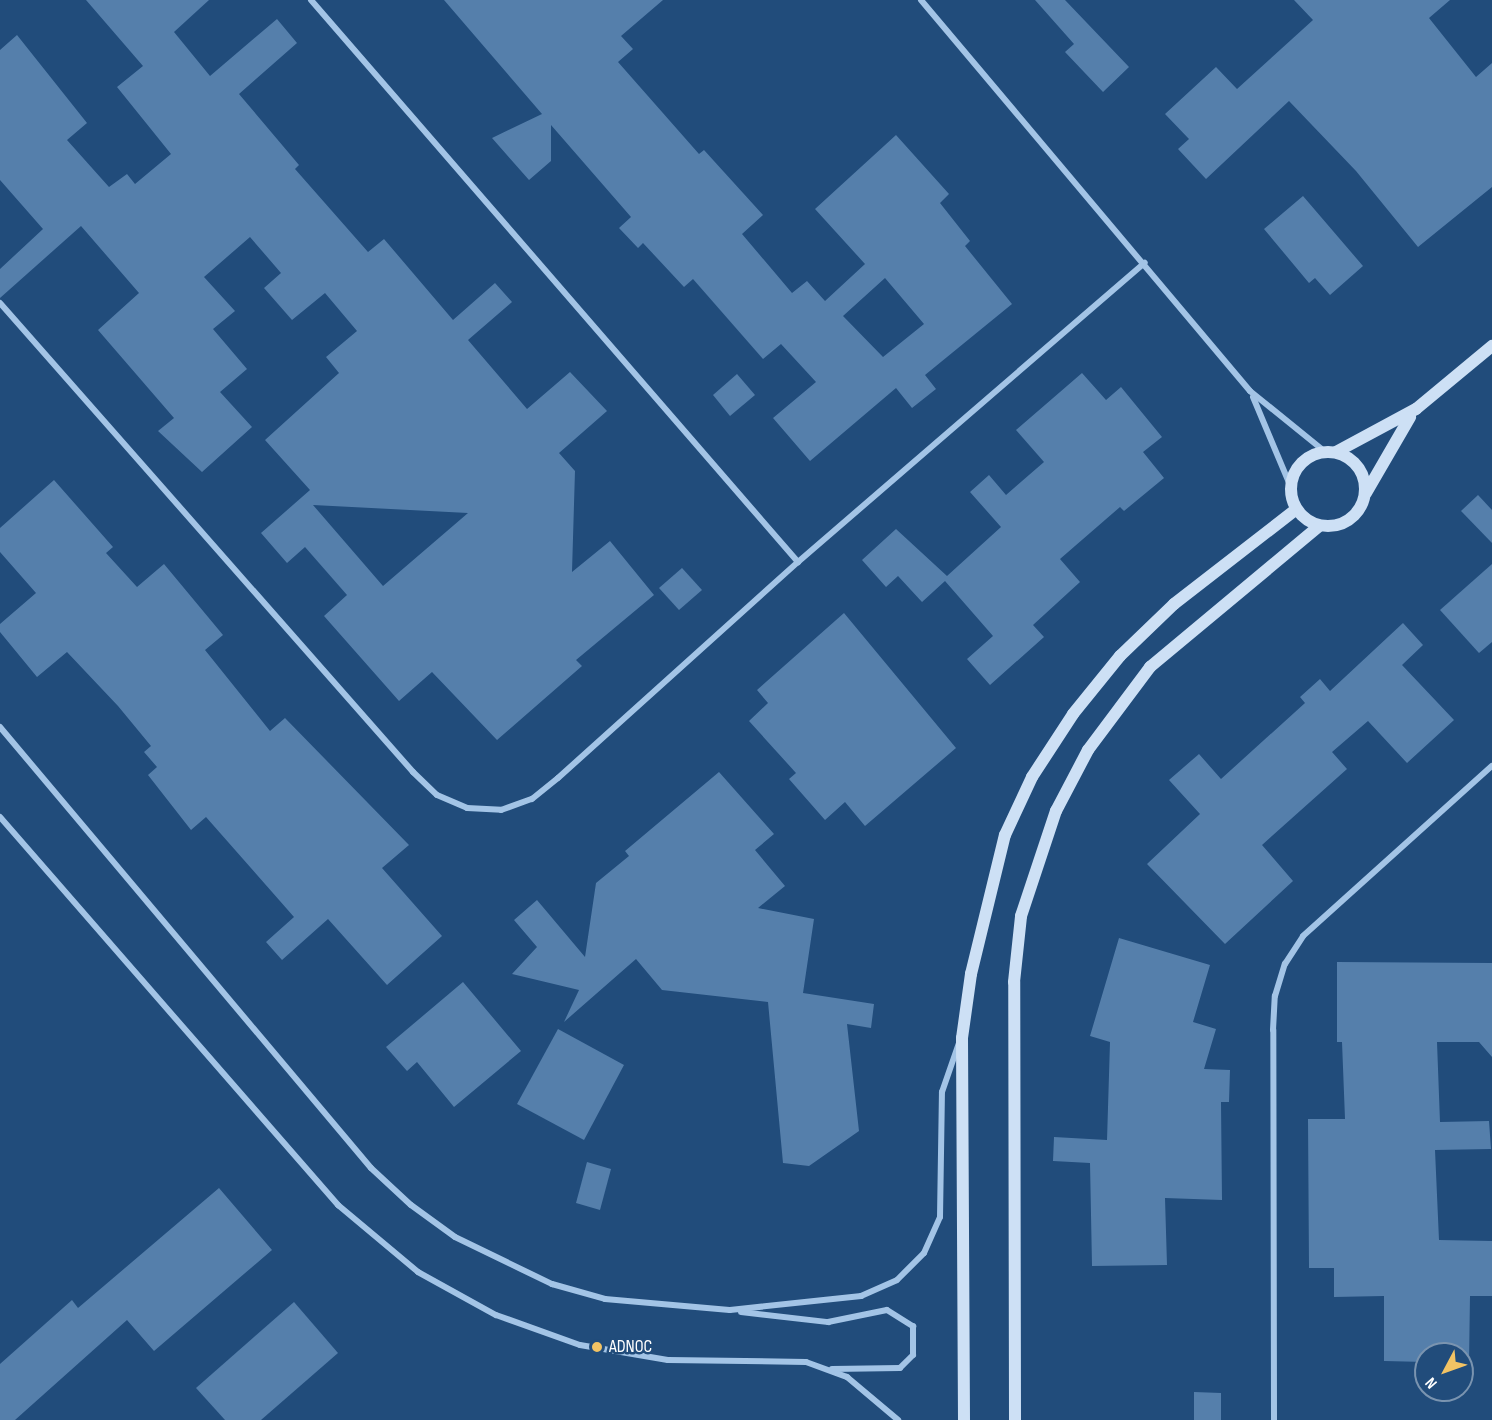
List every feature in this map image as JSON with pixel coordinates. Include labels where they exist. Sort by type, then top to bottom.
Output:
[{"type":"street","points":[[311,0],[798,562]]},
{"type":"street","points":[[921,0],[1145,263],[1250,391],[1330,452],[1359,468],[1365,495]]},
{"type":"street","points":[[0,303],[412,772],[437,795],[467,808],[501,810],[532,799],[798,562],[1145,263]]},
{"type":"street","points":[[1290,485],[1301,462],[1330,452],[1416,409],[1492,345]]},
{"type":"street","points":[[1250,391],[1290,485],[1296,510],[1319,526]]},
{"type":"street","points":[[1015,1420],[1014,982],[1021,916],[1056,812],[1088,750],[1150,667],[1319,526],[1343,524],[1361,507],[1387,450],[1416,409]]},
{"type":"street","points":[[730,1310],[861,1296],[897,1280],[924,1252],[937,1226],[943,1198],[942,1092],[962,1038],[993,872],[1032,777],[1073,714],[1120,656],[1174,604],[1296,510]]},
{"type":"street","points":[[0,727],[371,1168],[411,1205],[502,1264],[552,1284],[605,1299],[730,1310],[828,1322],[887,1310],[912,1326],[916,1346],[900,1368],[828,1369]]},
{"type":"street","points":[[1274,1420],[1273,1030],[1275,996],[1285,964],[1303,936],[1492,766]]},
{"type":"street","points":[[0,817],[338,1205],[418,1272],[496,1315],[580,1345],[668,1359],[783,1358],[828,1369],[864,1388],[898,1420]]},
{"type":"street","points":[[962,1038],[964,1420]]},
{"type":"building","points":[[86,0],[209,0],[174,32],[210,76],[277,19],[297,43],[239,94],[299,165],[295,169],[368,252],[384,239],[453,320],[495,283],[512,302],[468,340],[527,409],[570,372],[607,411],[559,453],[575,471],[572,572],[610,541],[654,595],[576,660],[582,666],[497,740],[432,672],[399,701],[324,616],[347,595],[305,547],[287,563],[261,533],[310,490],[265,440],[339,373],[326,357],[357,331],[325,293],[292,320],[264,288],[281,273],[250,237],[204,277],[235,311],[213,329],[247,369],[220,392],[252,427],[202,472],[158,431],[174,418],[98,330],[139,293],[81,226],[0,298],[0,269],[43,229],[0,180],[0,50],[17,35],[87,123],[67,140],[109,187],[127,174],[135,184],[171,154],[117,87],[143,66]],"holes":[[[313,505],[468,513],[383,586]]]},
{"type":"building","points":[[444,0],[663,0],[621,36],[633,49],[618,62],[699,154],[704,150],[763,215],[742,234],[792,293],[807,281],[825,301],[865,264],[815,209],[896,135],[949,194],[940,203],[970,241],[965,246],[1012,304],[925,375],[936,389],[912,408],[896,388],[810,461],[773,418],[816,382],[781,344],[763,359],[693,279],[684,287],[643,243],[638,248],[619,228],[631,217],[551,125],[551,161],[529,180],[492,138],[542,114]],"holes":[[[885,278],[924,324],[883,357],[843,316]]]},
{"type":"building","points":[[1035,0],[1065,0],[1129,67],[1103,92],[1065,52],[1074,44]]},
{"type":"building","points":[[1294,0],[1450,0],[1429,18],[1476,77],[1492,63],[1492,187],[1418,247],[1356,171],[1289,101],[1206,179],[1178,149],[1189,139],[1165,114],[1216,67],[1237,89],[1313,20]]},
{"type":"building","points":[[1303,196],[1363,266],[1330,295],[1315,278],[1309,283],[1264,229]]},
{"type":"building","points":[[1082,373],[1106,400],[1121,387],[1162,437],[1143,452],[1164,478],[1124,511],[1120,507],[1060,559],[1080,582],[1033,625],[1044,637],[990,685],[967,659],[993,636],[945,581],[922,602],[898,576],[886,587],[862,560],[896,529],[947,576],[1001,527],[970,492],[989,475],[1006,495],[1044,462],[1016,430]]},
{"type":"building","points":[[737,374],[755,395],[730,416],[713,395]]},
{"type":"building","points":[[54,480],[113,547],[106,553],[137,587],[164,564],[223,635],[205,650],[270,731],[285,718],[409,845],[382,868],[442,936],[387,985],[328,919],[282,960],[266,942],[294,917],[206,817],[191,830],[148,775],[157,767],[144,752],[151,746],[118,706],[67,652],[37,677],[0,632],[0,624],[36,593],[0,552],[0,528]]},
{"type":"building","points":[[1478,495],[1492,510],[1492,543],[1461,511]]},
{"type":"building","points":[[1492,564],[1492,642],[1479,653],[1440,610]]},
{"type":"building","points":[[682,568],[702,590],[679,610],[659,588]]},
{"type":"building","points":[[844,613],[956,748],[865,826],[845,802],[825,820],[789,779],[796,773],[749,721],[768,703],[757,690]]},
{"type":"building","points":[[1403,623],[1423,645],[1402,665],[1454,720],[1407,763],[1368,721],[1332,752],[1347,769],[1262,845],[1293,881],[1225,944],[1147,864],[1200,814],[1169,780],[1199,754],[1221,779],[1305,703],[1300,697],[1320,679],[1330,691]]},
{"type":"building","points":[[719,772],[774,834],[755,850],[785,886],[758,908],[814,919],[803,993],[874,1004],[871,1028],[847,1024],[859,1131],[809,1166],[783,1163],[768,1002],[662,990],[636,959],[564,1022],[579,990],[512,974],[537,947],[514,920],[537,900],[585,957],[596,883],[629,856],[625,851]]},
{"type":"building","points":[[1119,938],[1210,965],[1193,1022],[1216,1029],[1204,1069],[1230,1070],[1229,1102],[1221,1102],[1222,1200],[1165,1198],[1167,1265],[1092,1266],[1090,1163],[1053,1161],[1054,1137],[1107,1140],[1110,1042],[1090,1036]]},
{"type":"building","points":[[1337,962],[1492,963],[1492,1057],[1479,1042],[1437,1042],[1440,1122],[1489,1121],[1491,1149],[1435,1150],[1439,1240],[1492,1241],[1492,1296],[1470,1296],[1469,1342],[1414,1342],[1414,1362],[1384,1361],[1384,1296],[1334,1297],[1334,1268],[1309,1268],[1308,1119],[1345,1119],[1342,1042],[1337,1042]]},
{"type":"building","points":[[463,982],[521,1051],[454,1107],[417,1062],[407,1071],[386,1047]]},
{"type":"building","points":[[558,1029],[624,1065],[584,1140],[517,1104]]},
{"type":"building","points":[[587,1162],[611,1169],[600,1210],[576,1203]]},
{"type":"building","points":[[219,1188],[272,1250],[154,1351],[127,1320],[15,1420],[0,1420],[0,1364],[72,1300],[78,1308]]},
{"type":"building","points":[[294,1302],[338,1353],[261,1420],[225,1420],[196,1388]]},
{"type":"building","points":[[1194,1392],[1221,1393],[1221,1420],[1194,1420]]},
{"type":"place","name":"ADNOC","points":[[597,1347]]}]
